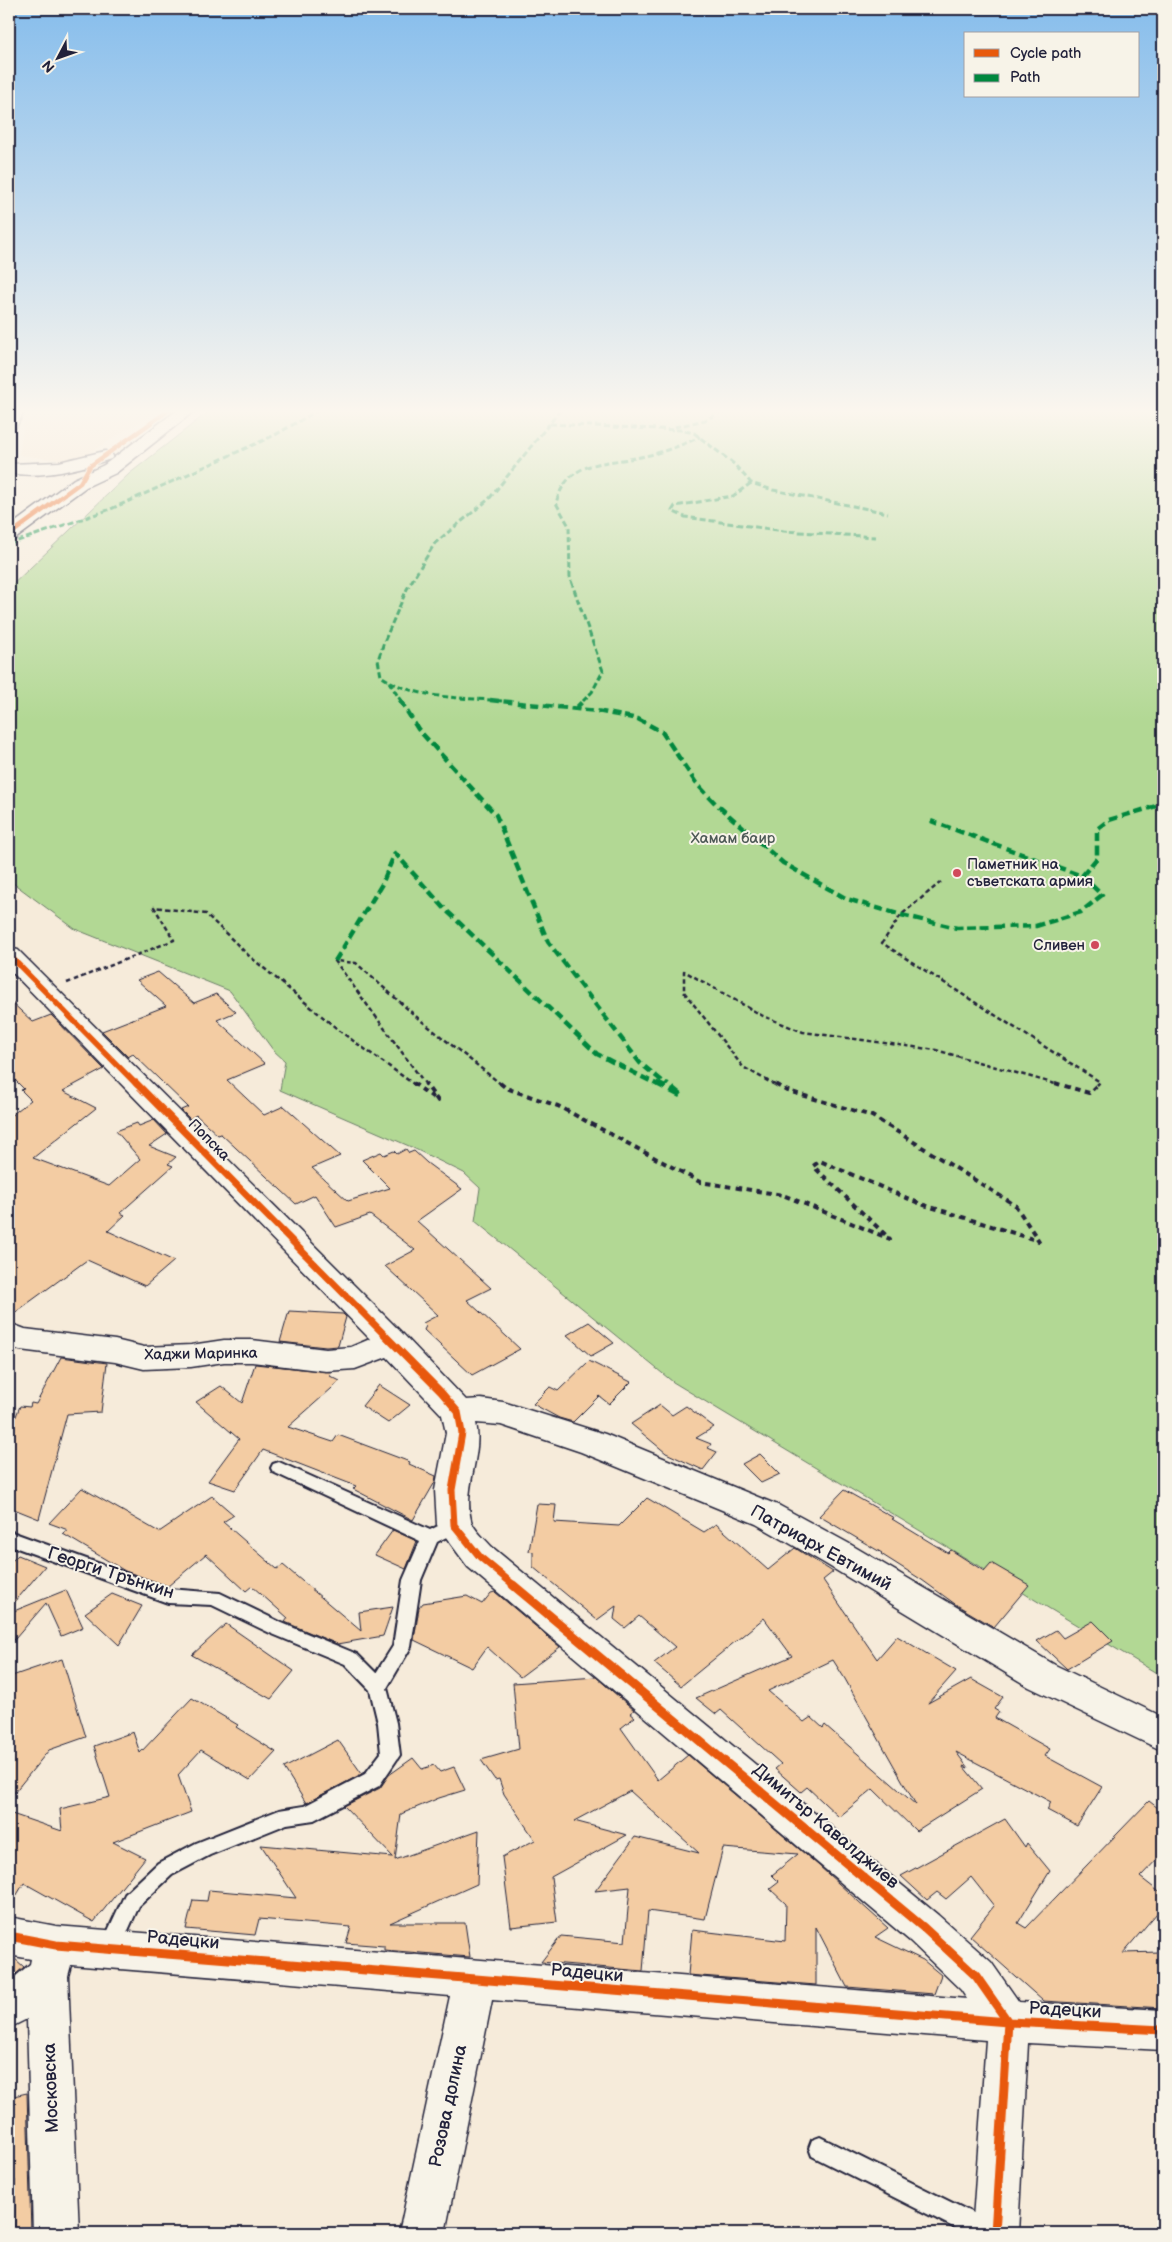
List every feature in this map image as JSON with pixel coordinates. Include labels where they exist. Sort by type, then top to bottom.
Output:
[{"type":"street","points":[[9,535],[40,513]]},
{"type":"street","name":"Попска","points":[[9,955],[392,1342],[458,1412]]},
{"type":"street","name":"Хаджи Маринка","points":[[9,1334],[20,1339],[115,1351],[144,1358],[191,1356],[224,1351],[252,1351],[326,1360],[355,1358],[392,1342]]},
{"type":"street","name":"Патриарх Евтимий","points":[[458,1412],[481,1411],[502,1414],[593,1443],[768,1515],[836,1553],[1042,1676],[1163,1735]]},
{"type":"street","points":[[442,1532],[462,1433],[458,1412]]},
{"type":"street","name":"Димитър Кавалджиев","points":[[442,1532],[480,1557],[924,1928],[976,1976],[1008,2022]]},
{"type":"street","name":"Радецки","points":[[9,1936],[52,1960],[109,1949],[1008,2022],[1163,2030]]},
{"type":"street","points":[[9,2008],[52,1960]]},
{"type":"street","name":"Московска","points":[[52,1960],[56,2233]]},
{"type":"street","name":"Розова долина","points":[[422,2233],[475,1979]]},
{"type":"street","points":[[995,2233],[1008,2022]]},
{"type":"lane","points":[[109,1949],[132,1900],[165,1869],[203,1849],[286,1816],[307,1814],[372,1780],[391,1755],[387,1723],[378,1688],[402,1647],[412,1580],[442,1532],[279,1468]]},
{"type":"lane","name":"Георги Трънкин","points":[[9,1538],[168,1596],[214,1598],[276,1628],[351,1660],[378,1688]]},
{"type":"lane","points":[[820,2148],[989,2233]]},
{"type":"path","points":[[46,992],[174,940],[154,906],[206,914],[248,954],[340,1032],[438,1101],[335,961],[356,963],[419,1019],[506,1088],[558,1106],[700,1182],[783,1195],[890,1239],[813,1166],[820,1161],[921,1204],[1039,1241],[1015,1205],[872,1116],[785,1090],[744,1067],[684,992],[684,971],[763,1016],[803,1032],[936,1050],[1089,1093],[1100,1082],[882,943],[901,915],[941,882]]},
{"type":"green space","name":"Хамам баир","points":[[88,513],[1163,513],[1163,1677],[673,1382],[475,1221],[480,1188],[464,1173],[409,1146],[280,1090],[285,1061],[273,1050],[230,991],[75,929],[9,880],[9,588]]},
{"type":"building","points":[[158,972],[194,1003],[216,994],[236,1012],[217,1020],[265,1064],[227,1080],[264,1115],[284,1106],[340,1156],[312,1168],[348,1201],[390,1188],[362,1160],[381,1152],[384,1155],[394,1151],[397,1154],[406,1149],[409,1153],[414,1151],[462,1189],[417,1221],[491,1288],[467,1300],[520,1349],[472,1375],[424,1330],[426,1326],[423,1323],[438,1315],[385,1266],[415,1250],[370,1215],[336,1227],[315,1195],[296,1204],[221,1134],[218,1135],[196,1115],[190,1119],[181,1110],[188,1107],[133,1054],[128,1057],[102,1031],[166,1006],[137,980]]},
{"type":"building","points":[[9,1000],[33,1022],[51,1015],[104,1069],[63,1091],[96,1108],[33,1158],[109,1186],[140,1159],[116,1131],[137,1123],[139,1126],[154,1120],[167,1134],[149,1146],[176,1157],[168,1164],[173,1166],[120,1213],[125,1215],[108,1231],[174,1261],[145,1286],[87,1260],[9,1317],[9,1117],[31,1100],[21,1090],[24,1089],[9,1074]]},
{"type":"building","points":[[289,1311],[343,1314],[346,1317],[338,1346],[326,1347],[280,1342]]},
{"type":"building","points":[[589,1322],[614,1343],[591,1356],[567,1335]]},
{"type":"building","points":[[61,1357],[107,1363],[101,1412],[67,1414],[39,1519],[9,1507],[9,1434],[20,1406],[30,1407],[31,1403],[36,1404]]},
{"type":"building","points":[[589,1361],[631,1382],[609,1404],[599,1396],[573,1422],[559,1418],[533,1404],[550,1387],[558,1391]]},
{"type":"building","points":[[255,1364],[331,1372],[330,1376],[340,1381],[288,1427],[333,1442],[338,1435],[410,1462],[409,1464],[436,1476],[435,1482],[413,1520],[353,1489],[356,1486],[263,1450],[235,1490],[208,1481],[239,1439],[196,1402],[221,1386],[242,1403]]},
{"type":"building","points":[[379,1385],[410,1405],[388,1423],[362,1406]]},
{"type":"building","points":[[660,1405],[672,1415],[686,1406],[714,1427],[696,1438],[711,1444],[708,1448],[717,1452],[703,1470],[666,1453],[631,1424]]},
{"type":"building","points":[[760,1454],[780,1474],[761,1483],[742,1464]]},
{"type":"building","points":[[82,1488],[159,1532],[212,1496],[234,1515],[223,1522],[277,1569],[283,1565],[361,1631],[359,1612],[393,1607],[383,1636],[337,1644],[285,1622],[288,1618],[252,1586],[246,1591],[206,1554],[168,1586],[125,1571],[63,1534],[68,1530],[49,1523]]},
{"type":"building","points":[[844,1490],[894,1518],[892,1519],[948,1553],[951,1550],[984,1571],[991,1563],[1029,1585],[994,1627],[955,1604],[882,1553],[819,1516]]},
{"type":"building","points":[[647,1498],[704,1532],[716,1524],[768,1570],[795,1548],[833,1572],[823,1580],[877,1659],[897,1636],[956,1671],[928,1703],[971,1679],[1003,1697],[994,1709],[999,1712],[995,1718],[1050,1749],[1045,1756],[1102,1787],[1077,1826],[1047,1810],[1051,1802],[956,1752],[968,1768],[963,1766],[982,1789],[916,1831],[873,1789],[839,1817],[807,1787],[801,1792],[775,1769],[781,1764],[721,1710],[716,1714],[696,1698],[792,1656],[764,1618],[681,1686],[654,1663],[675,1647],[639,1616],[625,1628],[614,1619],[616,1606],[597,1620],[533,1567],[533,1552],[529,1551],[537,1504],[556,1505],[554,1522],[619,1526]],"holes":[[[833,1660],[916,1805],[825,1725],[823,1728],[811,1717],[804,1722],[768,1691]]]},
{"type":"building","points":[[393,1530],[417,1541],[406,1569],[375,1555]]},
{"type":"building","points":[[18,1555],[45,1566],[9,1609],[9,1564]]},
{"type":"building","points":[[66,1590],[83,1627],[61,1636],[46,1603],[9,1646],[9,1613]]},
{"type":"building","points":[[495,1592],[560,1647],[520,1677],[487,1647],[472,1668],[414,1640],[419,1608],[423,1603],[467,1596],[482,1604],[491,1593]]},
{"type":"building","points":[[112,1594],[142,1606],[119,1645],[85,1613]]},
{"type":"building","points":[[1093,1621],[1113,1641],[1067,1669],[1037,1641],[1056,1630],[1063,1638]]},
{"type":"building","points":[[226,1624],[294,1671],[271,1699],[192,1655]]},
{"type":"building","points":[[62,1659],[86,1737],[49,1750],[9,1799],[9,1677]]},
{"type":"building","points":[[596,1677],[634,1710],[630,1713],[635,1717],[621,1728],[658,1780],[688,1755],[818,1865],[888,1928],[875,1937],[923,1960],[941,1975],[934,1994],[847,1987],[816,1927],[816,1985],[688,1975],[692,1930],[785,1941],[786,1904],[770,1889],[779,1882],[772,1875],[798,1854],[723,1848],[705,1919],[648,1911],[643,1971],[541,1962],[561,1936],[625,1942],[630,1887],[595,1891],[635,1837],[699,1853],[630,1791],[574,1821],[627,1835],[551,1877],[557,1922],[511,1927],[502,1857],[535,1840],[504,1794],[499,1779],[495,1780],[481,1760],[519,1749],[513,1683]]},
{"type":"building","points":[[192,1698],[238,1725],[236,1727],[276,1752],[250,1780],[201,1750],[178,1775],[191,1812],[113,1842],[145,1858],[94,1922],[24,1883],[9,1908],[9,1813],[62,1831],[60,1809],[110,1797],[94,1746],[133,1732],[140,1753]]},
{"type":"building","points":[[338,1740],[362,1774],[306,1803],[284,1768]]},
{"type":"building","points":[[413,1758],[422,1769],[434,1765],[440,1772],[454,1767],[465,1790],[439,1798],[401,1814],[395,1860],[479,1830],[477,1884],[390,1923],[465,1923],[470,1957],[384,1950],[384,1946],[346,1943],[351,1927],[259,1919],[255,1935],[186,1929],[193,1900],[207,1901],[209,1890],[296,1898],[261,1845],[393,1857],[344,1806],[380,1788],[389,1775]]},
{"type":"building","points":[[1149,1801],[1163,1812],[1163,1853],[1140,1877],[1163,1895],[1163,1906],[1123,1953],[1160,1952],[1163,1974],[1163,2008],[1043,2001],[970,1936],[994,1906],[971,1877],[946,1899],[937,1892],[927,1900],[901,1876],[1005,1819],[1025,1847],[1027,1843],[1050,1871],[1018,1923],[1026,1928]]},
{"type":"building","points":[[9,1957],[14,1958],[24,1967],[9,1980]]},
{"type":"building","points":[[27,2093],[31,2233],[15,2233],[15,2180],[9,2182],[9,2097]]},
{"type":"marked path","points":[[9,544],[100,513]]},
{"type":"marked path","points":[[472,513],[435,543],[407,589],[378,660],[381,676],[395,686],[418,693],[597,711],[638,719],[662,732],[696,783],[716,804],[783,863],[847,899],[901,915],[957,928],[1036,926],[1081,912],[1102,895],[1082,876],[931,821]]},
{"type":"marked path","points":[[561,513],[569,526],[570,578],[603,671],[592,692],[575,709]]},
{"type":"marked path","points":[[676,513],[685,517],[784,531],[876,537]]},
{"type":"marked path","points":[[335,961],[382,884],[395,853],[446,910],[597,1054],[683,1097],[640,1063],[548,942],[496,815],[418,729],[389,682]]},
{"type":"marked path","points":[[1082,876],[1097,858],[1097,829],[1109,820],[1163,804]]},
{"type":"cycle path","points":[[9,535],[40,513]]},
{"type":"cycle path","points":[[9,955],[441,1392],[458,1412],[462,1433],[452,1490],[454,1525],[480,1557],[924,1928],[976,1976],[1008,2022],[995,2233]]},
{"type":"cycle path","points":[[9,1936],[56,1945],[1008,2022],[1163,2030]]},
{"type":"place","name":"Паметник на съветската армия","points":[[957,873]]},
{"type":"place","name":"Сливен","points":[[1095,945]]}]
